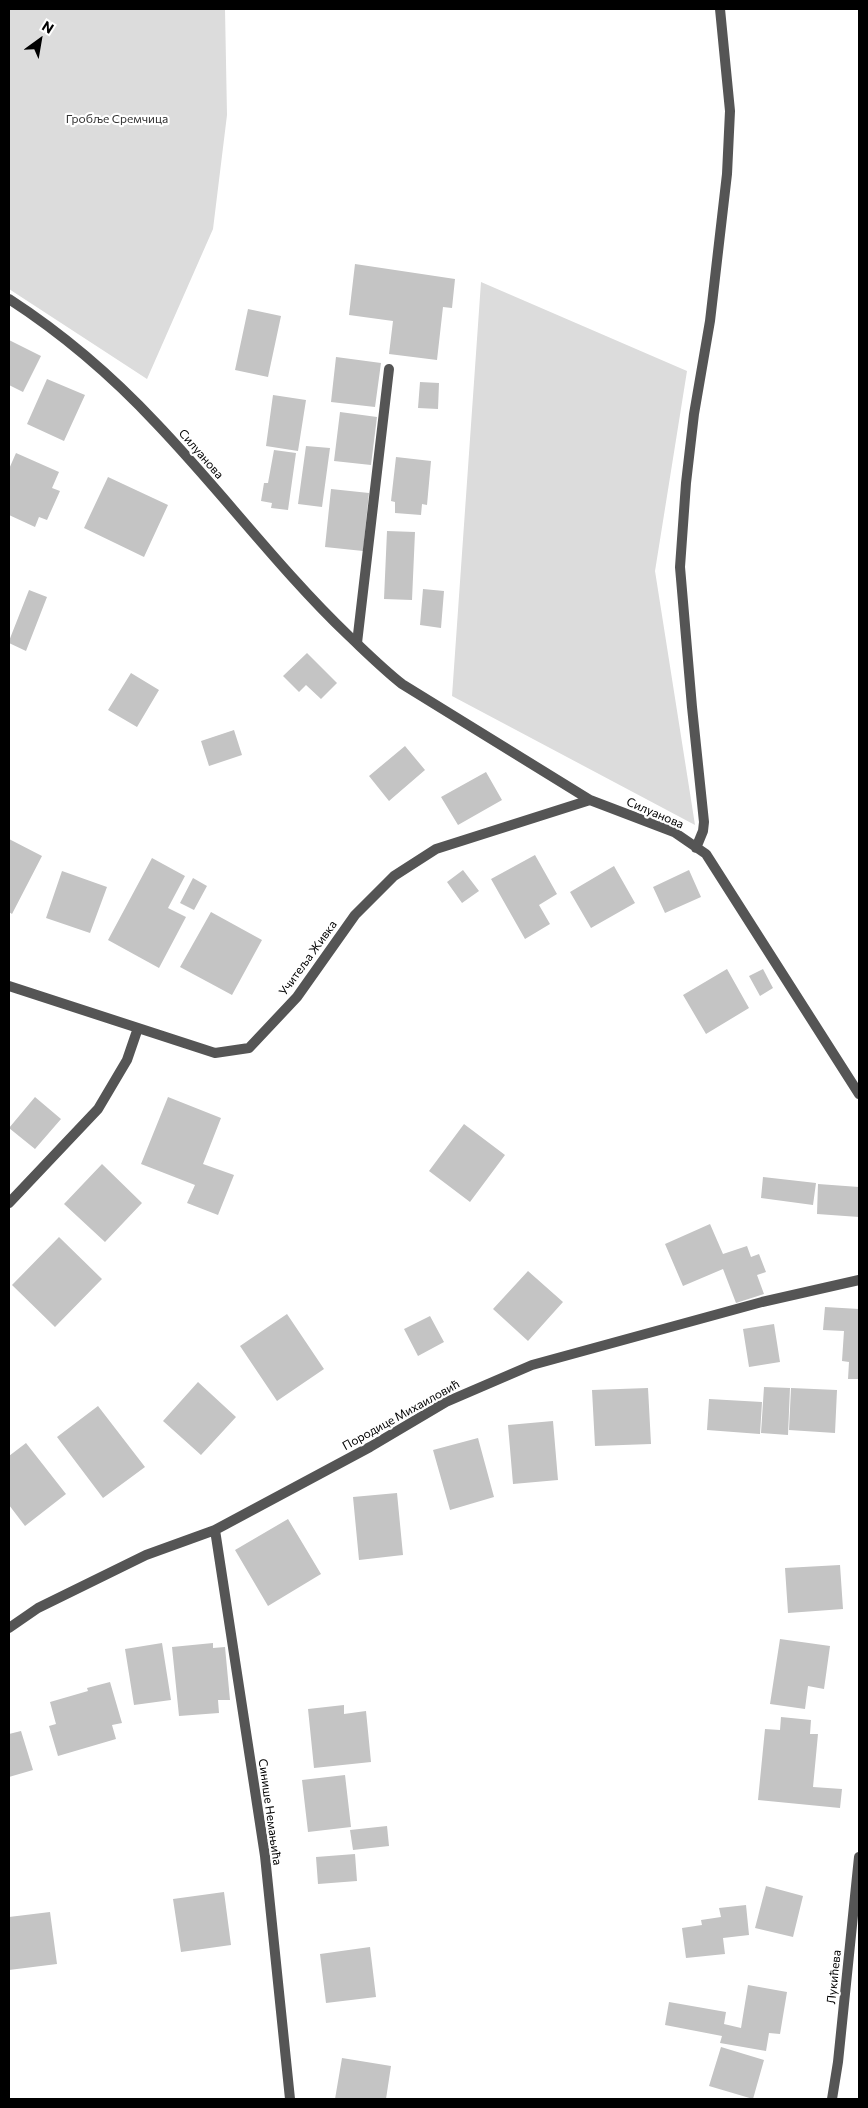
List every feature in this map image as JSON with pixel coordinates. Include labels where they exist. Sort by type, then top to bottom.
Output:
[{"type":"street","points":[[696,848],[703,830],[704,814],[692,707],[680,567],[694,414],[710,321],[727,174],[730,111],[720,9]]},
{"type":"street","name":"Силуанова","points":[[9,299],[48,324],[90,359],[156,422],[316,605],[357,643],[379,667],[402,684],[590,800],[674,832],[706,854],[859,1094]]},
{"type":"street","points":[[357,643],[389,369]]},
{"type":"street","name":"Учитеља Живка","points":[[9,986],[215,1053],[250,1048],[297,997],[355,915],[394,876],[436,849],[590,800]]},
{"type":"street","points":[[9,1203],[98,1109],[127,1060],[138,1028]]},
{"type":"street","name":"Породице Михаиловић","points":[[9,1628],[38,1608],[146,1556],[215,1530],[370,1446],[446,1402],[532,1365],[762,1302],[859,1280]]},
{"type":"street","name":"Синише Немањића","points":[[215,1530],[265,1856],[290,2099]]},
{"type":"street","name":"Лукићева","points":[[832,2099],[838,2062],[859,1857]]},
{"type":"green space","name":"Гробље Сремчица","points":[[9,9],[225,9],[227,115],[213,229],[147,379],[9,289]]},
{"type":"green space","points":[[481,282],[687,371],[655,571],[695,825],[452,696]]},
{"type":"building","points":[[355,264],[455,279],[452,308],[443,307],[437,360],[389,354],[393,321],[349,315]]},
{"type":"building","points":[[248,309],[281,316],[268,377],[235,370]]},
{"type":"building","points":[[9,340],[41,356],[23,392],[9,385]]},
{"type":"building","points":[[336,357],[381,363],[375,407],[331,402]]},
{"type":"building","points":[[47,379],[85,395],[64,441],[27,424]]},
{"type":"building","points":[[420,382],[439,383],[438,409],[418,408]]},
{"type":"building","points":[[273,395],[306,400],[298,451],[266,446]]},
{"type":"building","points":[[340,412],[377,417],[371,465],[334,461]]},
{"type":"building","points":[[306,446],[330,448],[322,507],[298,504]]},
{"type":"building","points":[[274,450],[296,453],[288,510],[271,508],[272,503],[261,501],[264,483],[268,483]]},
{"type":"building","points":[[16,453],[59,472],[52,488],[60,491],[47,520],[39,517],[35,527],[9,515],[9,469]]},
{"type":"building","points":[[396,457],[431,461],[427,505],[422,504],[421,515],[395,513],[395,502],[391,501]]},
{"type":"building","points":[[108,477],[168,505],[144,557],[84,528]]},
{"type":"building","points":[[331,489],[369,493],[363,551],[325,547]]},
{"type":"building","points":[[387,531],[415,532],[412,600],[384,599]]},
{"type":"building","points":[[423,589],[444,591],[441,628],[420,625]]},
{"type":"building","points":[[29,590],[47,597],[26,651],[9,643],[9,641]]},
{"type":"building","points":[[307,653],[337,683],[321,699],[306,685],[299,692],[283,676]]},
{"type":"building","points":[[131,673],[159,690],[137,727],[108,710]]},
{"type":"building","points":[[234,730],[242,755],[209,766],[201,741]]},
{"type":"building","points":[[405,746],[425,770],[389,801],[369,776]]},
{"type":"building","points":[[486,772],[502,800],[458,825],[441,797]]},
{"type":"building","points":[[9,839],[42,856],[12,914],[9,912]]},
{"type":"building","points":[[535,855],[557,894],[539,905],[550,924],[525,939],[491,879]]},
{"type":"building","points":[[152,858],[185,876],[168,908],[186,917],[159,968],[108,940]]},
{"type":"building","points":[[614,866],[635,903],[591,928],[570,892]]},
{"type":"building","points":[[463,870],[479,891],[462,903],[447,882]]},
{"type":"building","points":[[689,870],[701,897],[665,913],[653,887]]},
{"type":"building","points":[[62,871],[107,887],[90,933],[46,918]]},
{"type":"building","points":[[193,878],[207,886],[194,910],[180,903]]},
{"type":"building","points":[[211,912],[262,940],[232,995],[180,967]]},
{"type":"building","points":[[727,969],[749,1008],[706,1034],[683,995]]},
{"type":"building","points":[[763,969],[773,988],[760,996],[749,976]]},
{"type":"building","points":[[35,1097],[61,1119],[35,1149],[9,1128]]},
{"type":"building","points":[[168,1097],[221,1118],[203,1164],[234,1175],[218,1215],[187,1203],[195,1185],[141,1164]]},
{"type":"building","points":[[464,1124],[505,1155],[470,1202],[429,1171]]},
{"type":"building","points":[[102,1164],[142,1203],[105,1242],[64,1204]]},
{"type":"building","points":[[763,1177],[816,1183],[813,1205],[761,1198]]},
{"type":"building","points":[[818,1184],[859,1187],[859,1217],[817,1214]]},
{"type":"building","points":[[710,1224],[723,1254],[747,1246],[751,1257],[759,1254],[766,1272],[757,1275],[764,1294],[736,1303],[723,1269],[683,1286],[665,1244]]},
{"type":"building","points":[[59,1237],[102,1279],[55,1327],[12,1285]]},
{"type":"building","points":[[528,1271],[563,1302],[528,1341],[493,1309]]},
{"type":"building","points":[[825,1307],[859,1309],[859,1379],[848,1379],[849,1362],[842,1361],[844,1331],[823,1330]]},
{"type":"building","points":[[287,1314],[324,1369],[277,1401],[240,1346]]},
{"type":"building","points":[[430,1316],[444,1342],[418,1356],[404,1329]]},
{"type":"building","points":[[774,1324],[780,1362],[749,1367],[743,1329]]},
{"type":"building","points":[[198,1382],[236,1417],[201,1455],[163,1421]]},
{"type":"building","points":[[764,1387],[790,1388],[788,1435],[761,1433]]},
{"type":"building","points":[[648,1388],[651,1444],[595,1446],[592,1390]]},
{"type":"building","points":[[791,1388],[837,1390],[835,1433],[789,1430]]},
{"type":"building","points":[[709,1399],[762,1402],[760,1434],[707,1430]]},
{"type":"building","points":[[98,1406],[145,1467],[103,1498],[57,1437]]},
{"type":"building","points":[[553,1421],[558,1480],[513,1484],[508,1425]]},
{"type":"building","points":[[478,1438],[494,1497],[450,1510],[433,1450]]},
{"type":"building","points":[[26,1443],[66,1494],[25,1526],[9,1505],[9,1456]]},
{"type":"building","points":[[397,1493],[403,1555],[359,1560],[353,1497]]},
{"type":"building","points":[[288,1519],[321,1574],[268,1606],[235,1550]]},
{"type":"building","points":[[840,1565],[843,1609],[788,1613],[785,1568]]},
{"type":"building","points":[[780,1639],[830,1646],[824,1689],[808,1686],[805,1709],[770,1704]]},
{"type":"building","points":[[162,1643],[171,1700],[134,1705],[125,1649]]},
{"type":"building","points":[[213,1643],[213,1648],[225,1647],[230,1700],[218,1700],[219,1713],[179,1716],[172,1647]]},
{"type":"building","points":[[110,1682],[122,1723],[112,1725],[116,1739],[58,1756],[49,1726],[56,1724],[50,1702],[88,1691],[87,1688]]},
{"type":"building","points":[[344,1705],[344,1714],[366,1711],[371,1762],[314,1768],[308,1709]]},
{"type":"building","points":[[781,1717],[811,1720],[810,1734],[818,1734],[813,1787],[842,1789],[840,1808],[758,1800],[765,1729],[780,1730]]},
{"type":"building","points":[[21,1731],[33,1770],[9,1777],[9,1734]]},
{"type":"building","points":[[345,1775],[351,1827],[308,1832],[302,1780]]},
{"type":"building","points":[[387,1826],[389,1846],[353,1850],[350,1830]]},
{"type":"building","points":[[355,1854],[357,1881],[318,1884],[316,1857]]},
{"type":"building","points":[[766,1886],[803,1896],[793,1937],[755,1928]]},
{"type":"building","points":[[224,1892],[231,1945],[181,1952],[173,1899]]},
{"type":"building","points":[[746,1905],[749,1935],[723,1938],[725,1954],[686,1958],[682,1928],[702,1925],[701,1920],[721,1917],[719,1908]]},
{"type":"building","points":[[50,1912],[57,1964],[9,1970],[9,1917]]},
{"type":"building","points":[[370,1947],[376,1997],[326,2003],[320,1954]]},
{"type":"building","points":[[748,1985],[787,1992],[780,2034],[769,2033],[766,2051],[720,2043],[722,2036],[665,2025],[669,2002],[726,2012],[724,2024],[741,2028]]},
{"type":"building","points":[[721,2047],[764,2060],[753,2099],[709,2086]]},
{"type":"building","points":[[342,2058],[391,2066],[386,2099],[335,2099]]}]
